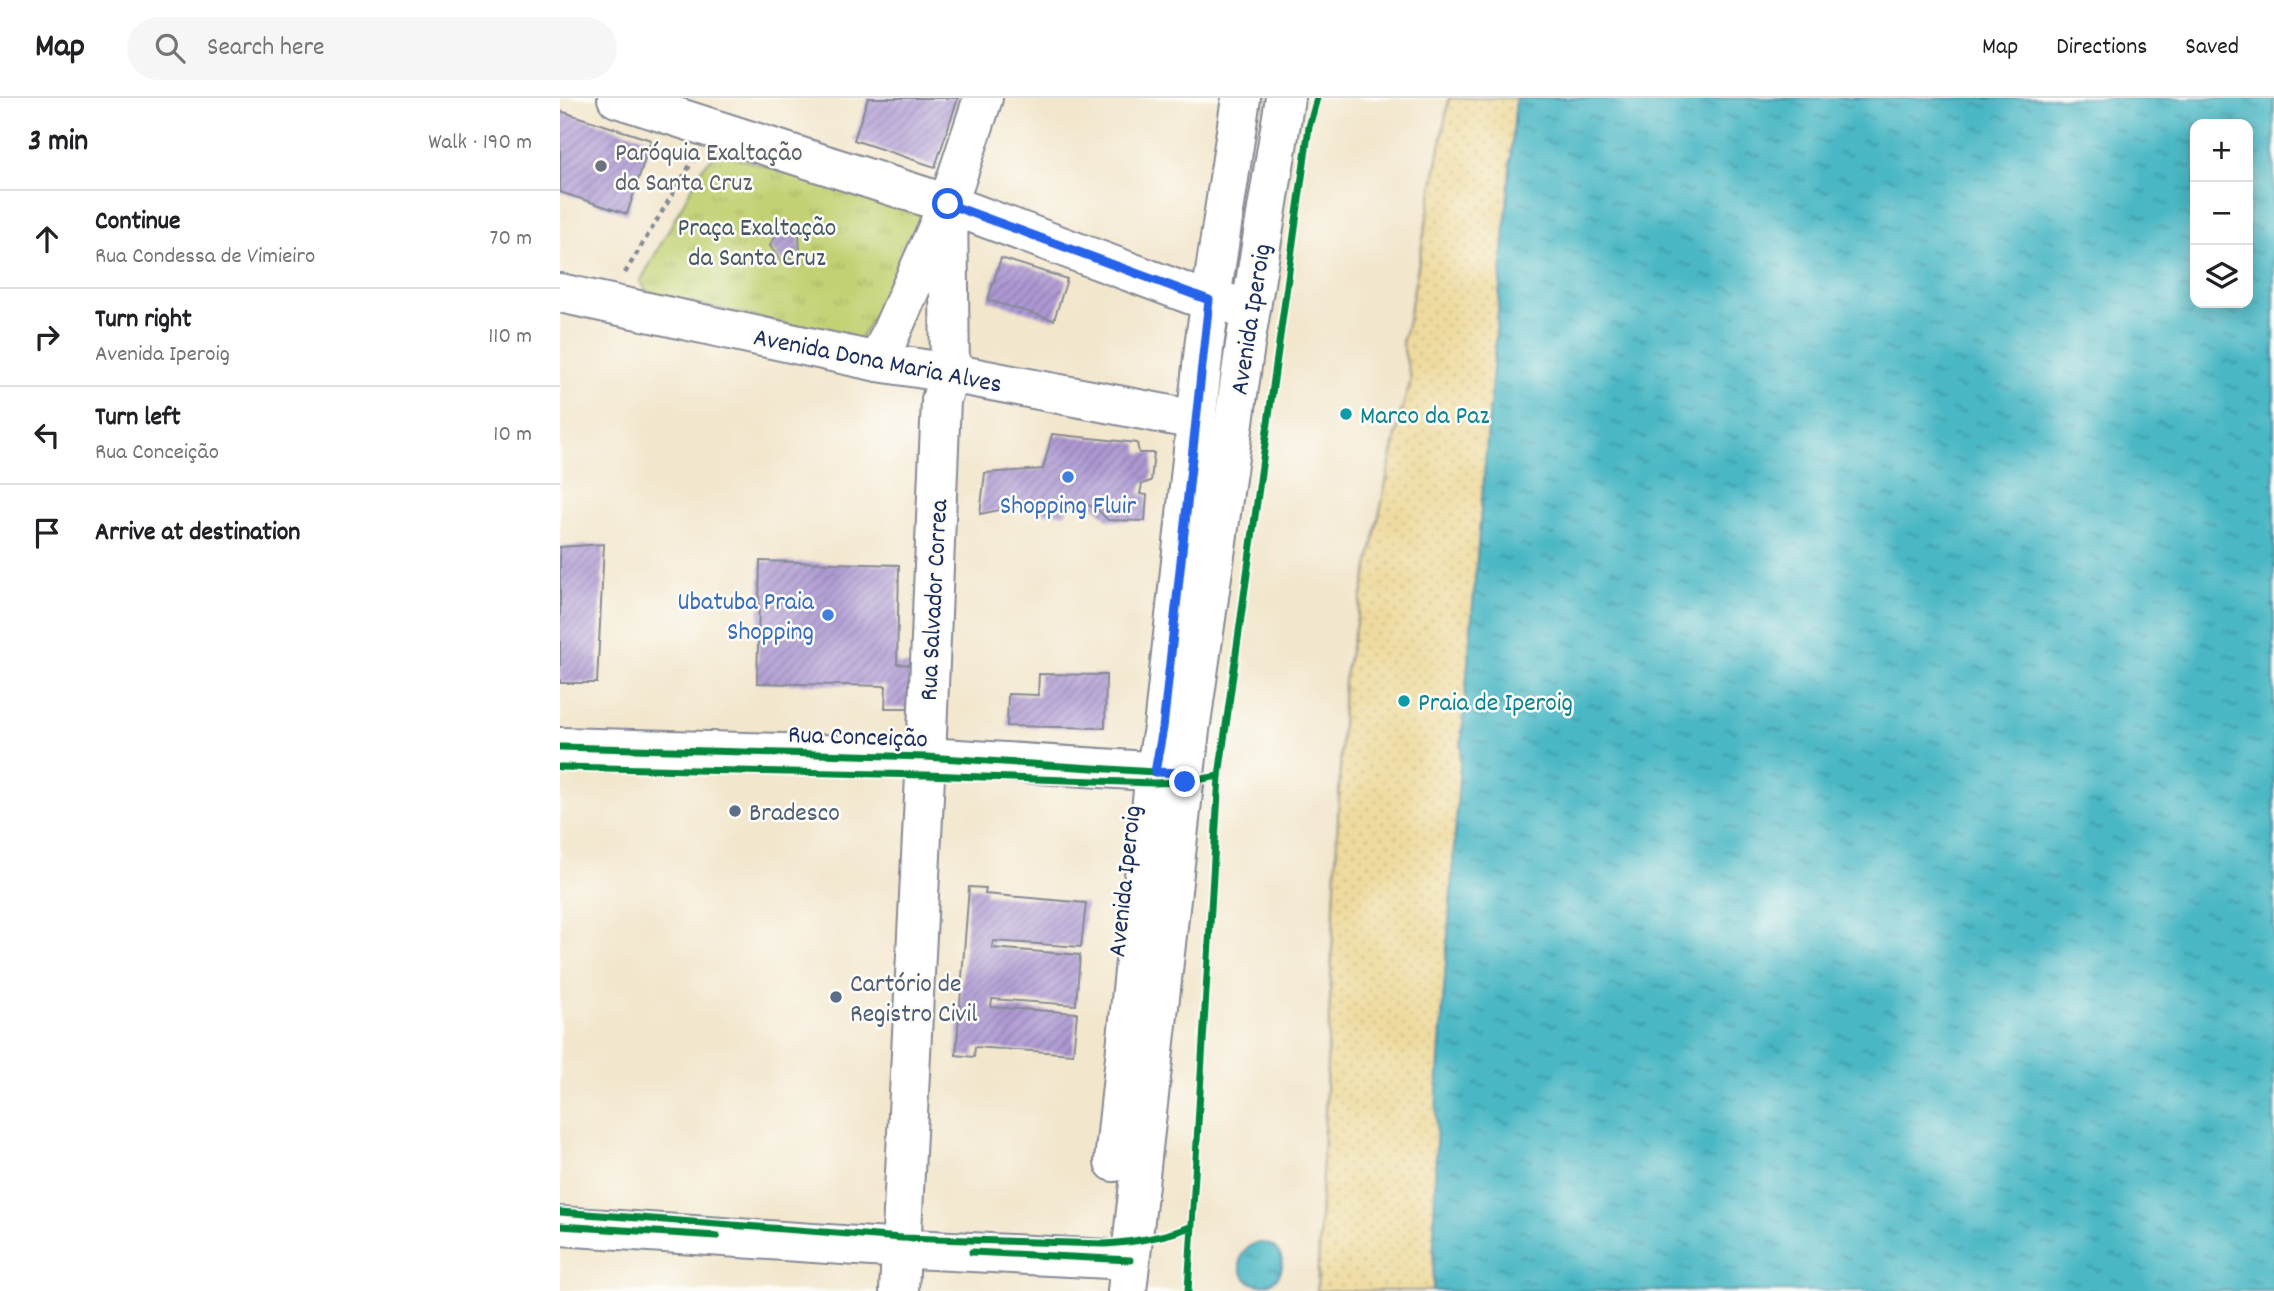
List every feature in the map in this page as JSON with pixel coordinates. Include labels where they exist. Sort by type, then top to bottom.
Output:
[{"type":"main road","points":[[617,98],[948,204],[1209,300],[1250,308]]},
{"type":"main road","name":"Rua Salvador Correa","points":[[878,362],[948,204],[983,98]]},
{"type":"main road","name":"Avenida Iperoig","points":[[1115,1275],[1170,772],[1163,728],[1209,300],[1241,98]]},
{"type":"main road","name":"Avenida Iperoig","points":[[1170,772],[1190,730],[1250,308],[1285,98]]},
{"type":"main road","name":"Rua Salvador Correa","points":[[899,1291],[941,400],[950,373],[948,204]]},
{"type":"main road","name":"Avenida Dona Maria Alves","points":[[560,293],[878,362],[1196,420]]},
{"type":"main road","name":"Rua Conceição","points":[[560,747],[926,757],[1170,772]]},
{"type":"main road","points":[[560,1226],[902,1248],[1115,1275]]},
{"type":"path","points":[[607,303],[712,129]]},
{"type":"sand","name":"Praia de Iperoig","points":[[1449,98],[1516,98],[1463,722],[1437,1089],[1433,1291],[1317,1291],[1344,680],[1401,412],[1411,380],[1402,342]]},
{"type":"green space","name":"Praça Exaltação da Santa Cruz","points":[[718,152],[918,212],[925,233],[858,342],[648,292],[640,282],[703,167]]},
{"type":"water","points":[[1516,98],[2274,98],[2274,1291],[1433,1291],[1437,1089],[1463,722]]},
{"type":"water","points":[[1261,1243],[1276,1249],[1282,1264],[1276,1279],[1261,1285],[1246,1279],[1240,1264],[1246,1249]]},
{"type":"building","points":[[868,98],[958,98],[935,167],[854,140]]},
{"type":"building","name":"Paróquia Exaltação da Santa Cruz","points":[[560,111],[651,140],[627,214],[560,192]]},
{"type":"building","points":[[778,229],[799,234],[800,254],[782,262],[770,246]]},
{"type":"building","points":[[1001,258],[1067,279],[1054,320],[988,300]]},
{"type":"building","name":"Shopping Fluir","points":[[1052,434],[1137,443],[1139,453],[1154,453],[1151,481],[1142,484],[1140,494],[1147,495],[1145,521],[1108,520],[1095,507],[1072,502],[1065,514],[1042,513],[1038,502],[980,514],[985,473],[1043,469]]},
{"type":"building","points":[[604,544],[597,683],[560,683],[560,547]]},
{"type":"building","name":"Ubatuba Praia Shopping","points":[[760,561],[899,565],[897,664],[913,665],[912,708],[885,708],[886,686],[757,683]]},
{"type":"building","points":[[1039,674],[1106,675],[1105,728],[1007,726],[1008,694],[1038,695]]},
{"type":"building","points":[[969,887],[986,888],[985,894],[1086,903],[1081,947],[993,941],[992,948],[1080,955],[1076,1005],[992,999],[991,1007],[1077,1013],[1073,1054],[975,1047],[974,1057],[956,1055]]},
{"type":"cycle path","points":[[1188,1291],[1219,776],[1309,127],[1317,98]]},
{"type":"cycle path","points":[[560,747],[926,757],[1154,772]]},
{"type":"cycle path","points":[[560,767],[1154,783],[1185,782],[1219,776]]},
{"type":"cycle path","points":[[560,1212],[902,1238],[1105,1244],[1148,1239],[1190,1227]]},
{"type":"cycle path","points":[[560,1226],[717,1236]]},
{"type":"cycle path","points":[[972,1252],[1130,1260]]},
{"type":"place","name":"Paróquia Exaltação da Santa Cruz","points":[[601,166]]},
{"type":"place","name":"Marco da Paz","points":[[1346,414]]},
{"type":"place","name":"Shopping Fluir","points":[[1068,477]]},
{"type":"place","name":"Ubatuba Praia Shopping","points":[[828,615]]},
{"type":"place","name":"Praia de Iperoig","points":[[1404,701]]},
{"type":"place","name":"Bradesco","points":[[735,811]]},
{"type":"place","name":"Cartório de Registro Civil","points":[[836,997]]},
{"type":"route","points":[[948,204],[1209,300],[1163,728],[1155,772],[1186,773],[1185,782]]}]
